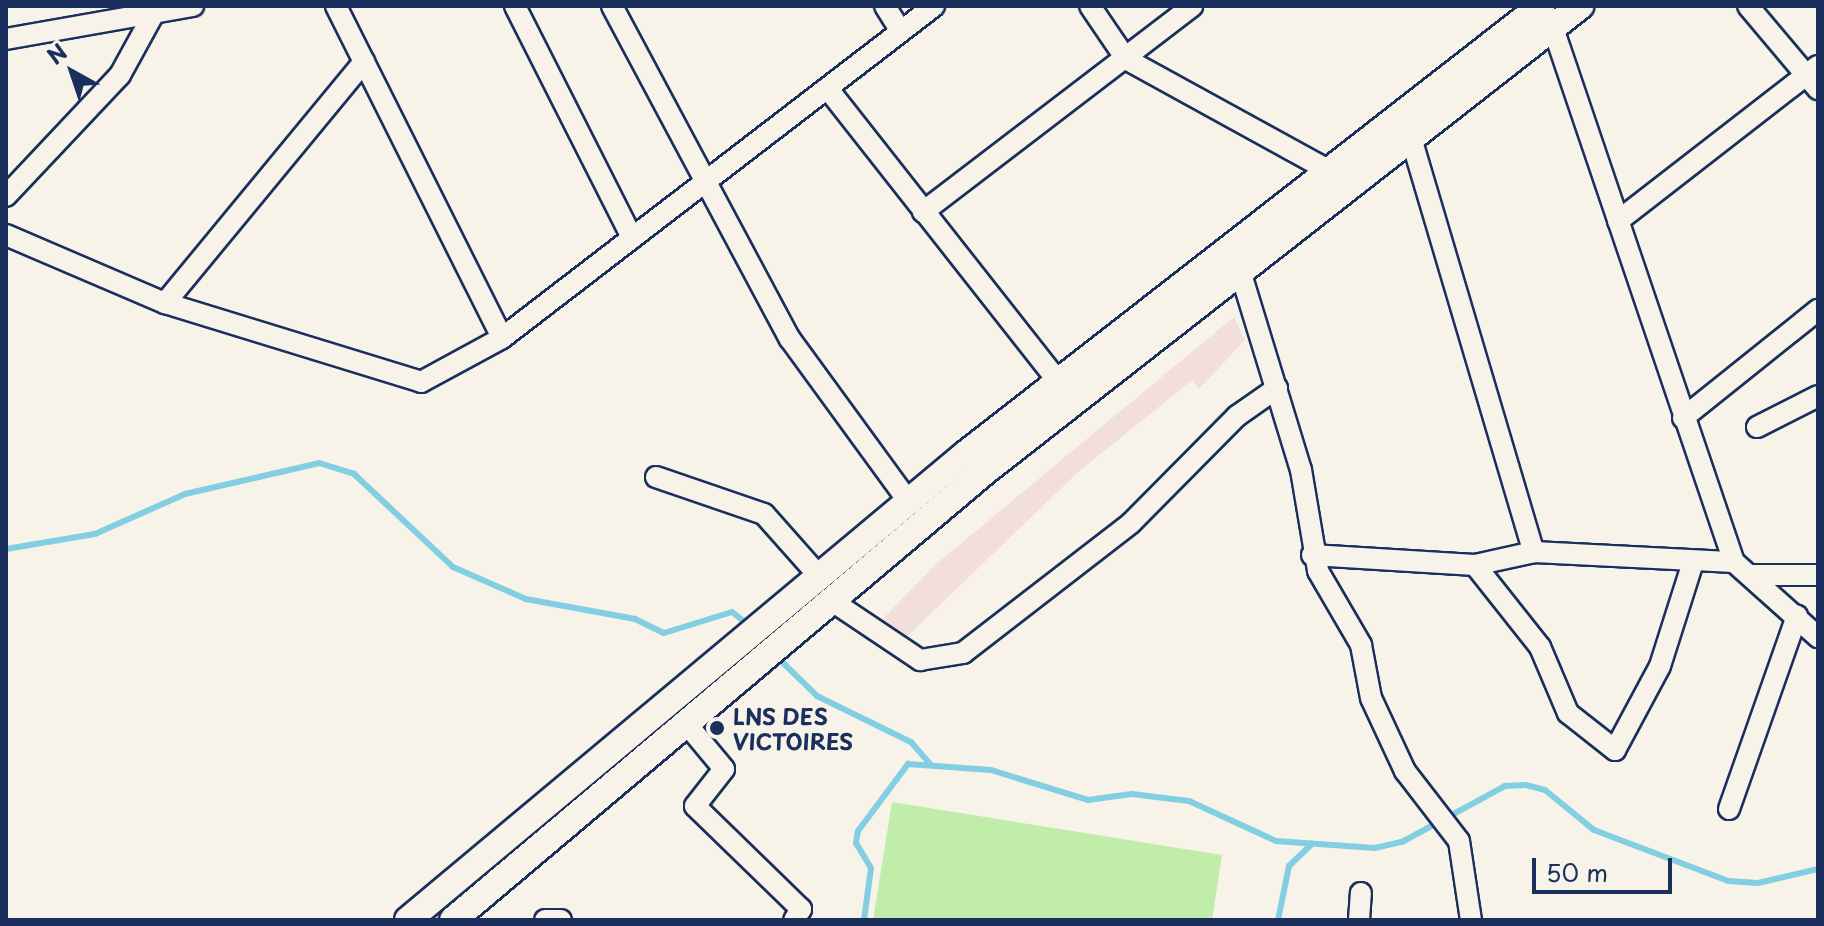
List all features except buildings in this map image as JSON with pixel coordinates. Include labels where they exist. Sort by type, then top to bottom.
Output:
[{"type":"street","points":[[6,39],[193,6]]},
{"type":"street","points":[[336,6],[502,338]]},
{"type":"street","points":[[515,6],[632,238]]},
{"type":"street","points":[[612,6],[703,183],[790,339],[908,501]]},
{"type":"street","points":[[885,6],[900,30]]},
{"type":"street","points":[[6,235],[165,303],[412,381],[439,375],[502,338],[934,6]]},
{"type":"street","points":[[1090,6],[1126,59],[1328,170]]},
{"type":"street","points":[[923,212],[1192,6]]},
{"type":"street","points":[[408,920],[1067,392],[1328,170],[1547,17],[1580,6]]},
{"type":"street","points":[[1618,221],[1814,77],[1748,6]]},
{"type":"street","points":[[6,196],[120,75],[154,13]]},
{"type":"street","points":[[824,587],[908,501],[1241,274],[1411,138],[1547,17]]},
{"type":"street","points":[[1547,17],[1683,418],[1742,568],[1818,637]]},
{"type":"street","points":[[165,303],[364,62]]},
{"type":"street","points":[[828,89],[1067,392]]},
{"type":"street","points":[[1411,138],[1534,552]]},
{"type":"street","points":[[1241,274],[1301,470],[1312,555],[1361,645],[1371,698],[1405,771],[1459,841],[1471,920]]},
{"type":"street","points":[[1683,418],[1818,310]]},
{"type":"street","points":[[656,477],[764,514],[824,587],[920,660],[963,653],[1131,523],[1237,416],[1277,388]]},
{"type":"street","points":[[1757,427],[1818,396]]},
{"type":"street","points":[[1312,555],[1475,565],[1534,552],[1818,575]]},
{"type":"street","points":[[1475,565],[1540,647],[1568,713],[1615,750],[1660,666],[1692,565]]},
{"type":"street","points":[[1729,809],[1797,616]]},
{"type":"street","points":[[453,920],[685,722],[752,647]]},
{"type":"street","points":[[685,722],[724,769],[695,806],[802,916]]},
{"type":"street","points":[[1359,920],[1361,893]]},
{"type":"street","points":[[545,920],[561,920]]},
{"type":"shaded area","points":[[1234,317],[1245,340],[1199,389],[1192,380],[1077,473],[894,649],[874,628],[935,565]]},
{"type":"green space","points":[[892,802],[1222,855],[1212,920],[873,920]]},
{"type":"waterway","points":[[6,549],[95,534],[185,494],[319,463],[354,474],[453,567],[526,599],[635,619],[664,633],[732,612],[750,626]]},
{"type":"waterway","points":[[775,655],[817,696],[911,742],[930,764]]},
{"type":"waterway","points":[[864,920],[871,868],[856,843],[858,831],[908,764],[991,770],[1088,800],[1132,794],[1189,801],[1276,841],[1375,848],[1402,842],[1505,786],[1526,785],[1545,790],[1594,830],[1728,881],[1758,883],[1818,869]]},
{"type":"waterway","points":[[1278,920],[1289,866],[1312,844]]},
{"type":"place","name":"LNS DES VICTOIRES","points":[[717,728]]}]
